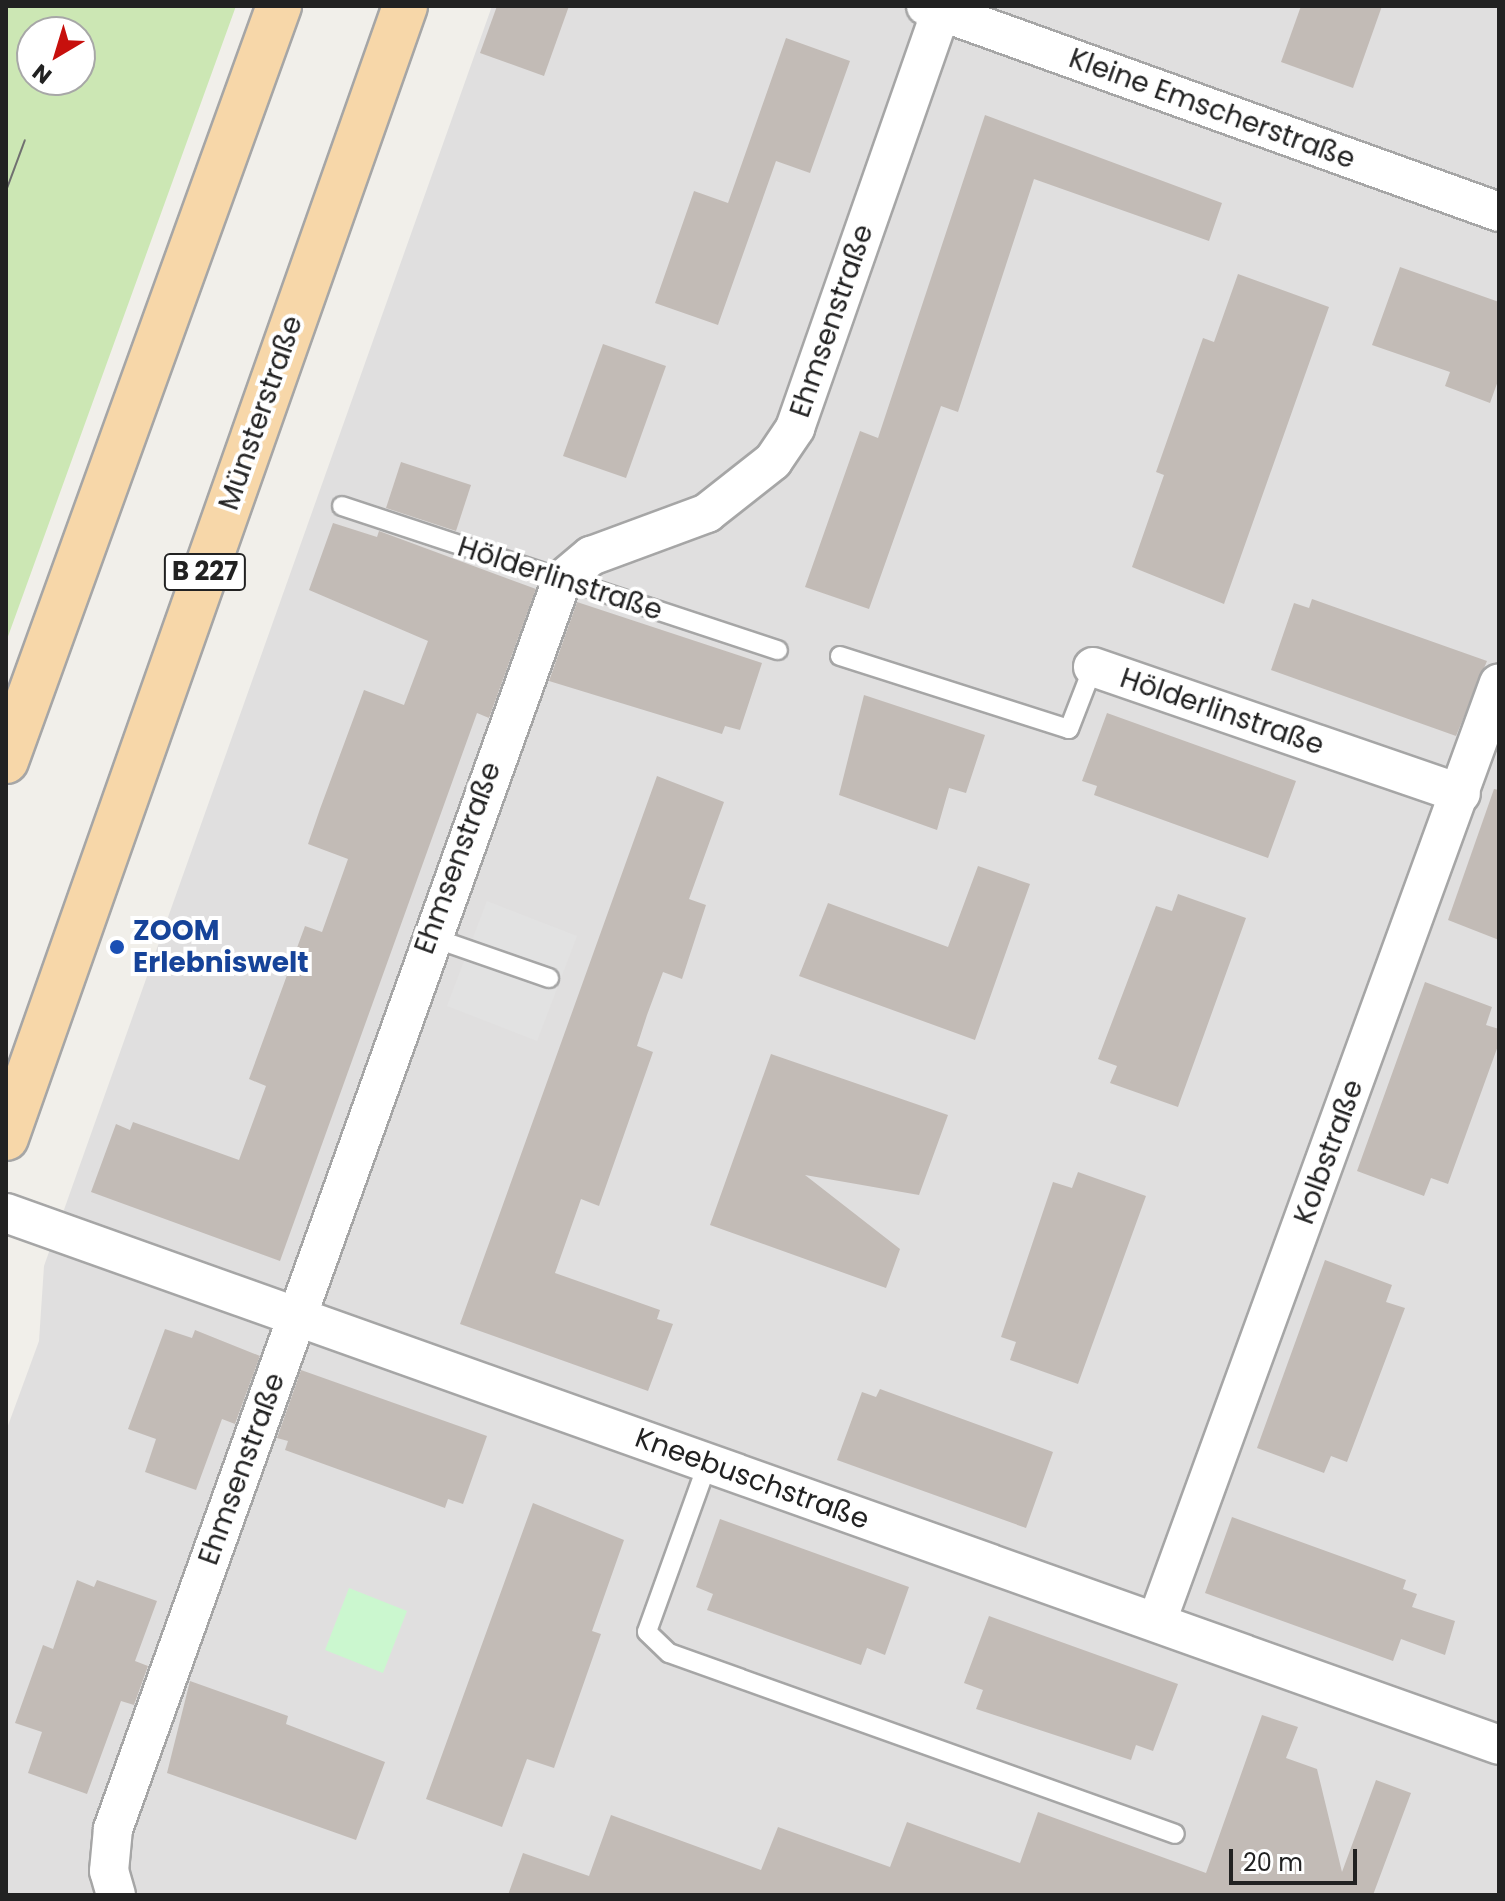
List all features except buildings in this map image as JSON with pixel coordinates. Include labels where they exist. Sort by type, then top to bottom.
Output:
[{"type":"main road","points":[[6,761],[279,6]]},
{"type":"main road","name":"Münsterstraße","points":[[6,1138],[405,6]]},
{"type":"street","name":"Kleine Emscherstraße","points":[[936,8],[1499,212]]},
{"type":"street","name":"Ehmsenstraße","points":[[116,1895],[109,1871],[113,1829],[299,1314],[429,936],[562,580],[591,556],[707,513],[773,461],[795,428],[936,8]]},
{"type":"street","name":"Hölderlinstraße","points":[[1093,667],[1461,794]]},
{"type":"street","name":"Kolbstraße","points":[[1157,1621],[1499,683]]},
{"type":"street","name":"Kneebuschstraße","points":[[6,1213],[299,1314],[707,1465],[1157,1621],[1499,1745]]},
{"type":"lane","name":"Hölderlinstraße","points":[[342,506],[778,650]]},
{"type":"lane","name":"Hölderlinstraße","points":[[840,656],[1069,729],[1093,667]]},
{"type":"lane","points":[[429,936],[549,978]]},
{"type":"lane","points":[[707,1465],[647,1632],[669,1653],[1175,1834]]},
{"type":"shaded area","points":[[492,6],[1499,6],[1499,1895],[6,1895],[6,1431],[39,1341],[44,1266]]},
{"type":"shaded area","points":[[487,901],[577,936],[537,1041],[447,1006]]},
{"type":"green space","points":[[6,6],[236,6],[6,642]]},
{"type":"green space","points":[[349,1588],[407,1611],[383,1673],[325,1650]]},
{"type":"tram line","points":[[6,191],[25,140]]},
{"type":"place","name":"ZOOM Erlebniswelt","points":[[117,947]]}]
